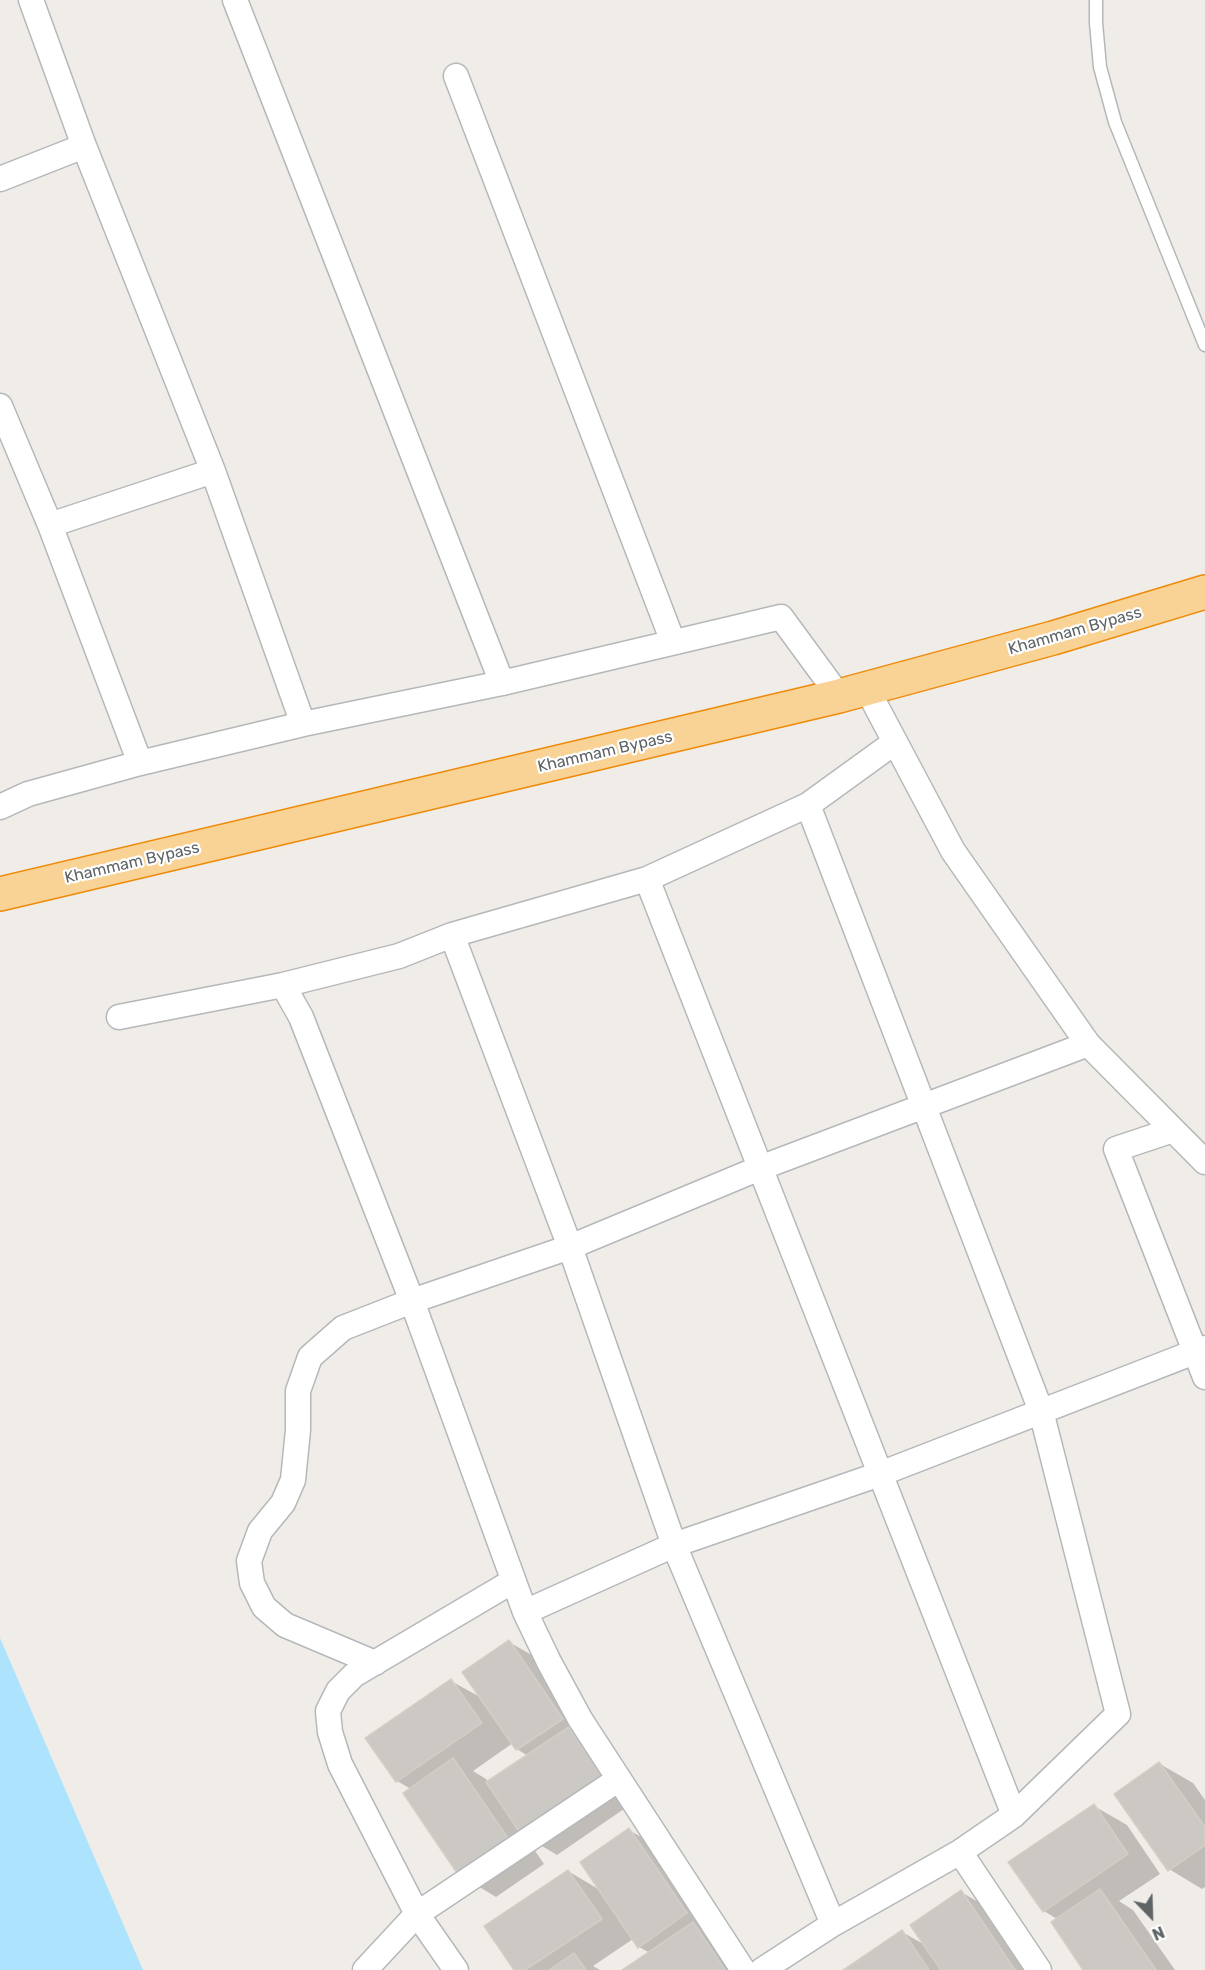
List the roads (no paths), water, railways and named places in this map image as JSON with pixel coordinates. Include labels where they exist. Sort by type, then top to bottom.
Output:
[{"type":"highway","name":"Khammam Bypass","points":[[0,894],[853,692],[1053,638],[1205,592]]},
{"type":"street","points":[[31,0],[84,146],[213,471],[303,724]]},
{"type":"street","points":[[235,0],[502,683]]},
{"type":"street","points":[[456,76],[673,642]]},
{"type":"street","points":[[0,178],[84,146]]},
{"type":"street","points":[[0,406],[50,525],[140,763]]},
{"type":"street","points":[[50,525],[213,471]]},
{"type":"street","points":[[0,807],[28,794],[140,763],[303,724],[502,683],[781,617],[853,692],[895,741],[953,851],[1088,1044],[1205,1162]]},
{"type":"street","points":[[119,1017],[283,985],[399,956],[452,935],[647,879],[808,806],[895,741]]},
{"type":"street","points":[[762,1970],[833,1924],[960,1852],[1014,1815],[1119,1714],[1041,1411],[808,806]]},
{"type":"street","points":[[647,879],[1014,1815]]},
{"type":"street","points":[[452,935],[570,1247],[674,1545],[833,1924]]},
{"type":"street","points":[[283,985],[301,1017],[412,1301],[525,1612],[580,1719],[743,1970]]},
{"type":"street","points":[[375,1662],[285,1624],[264,1607],[252,1583],[249,1561],[260,1530],[283,1503],[293,1480],[298,1430],[298,1391],[310,1357],[343,1328],[412,1301],[570,1247],[760,1168],[1088,1044]]},
{"type":"street","points":[[1173,1130],[1116,1149],[1200,1350],[1205,1377]]},
{"type":"street","points":[[525,1612],[674,1545],[880,1474],[1200,1350]]},
{"type":"street","points":[[456,1970],[417,1914],[340,1764],[330,1732],[328,1712],[338,1691],[354,1675],[513,1581]]},
{"type":"street","points":[[365,1970],[417,1914],[619,1779]]},
{"type":"street","points":[[960,1852],[1040,1970]]},
{"type":"lane","points":[[1096,0],[1095,24],[1100,68],[1115,122],[1205,345]]},
{"type":"water","points":[[0,1638],[143,1970],[0,1970]]}]
